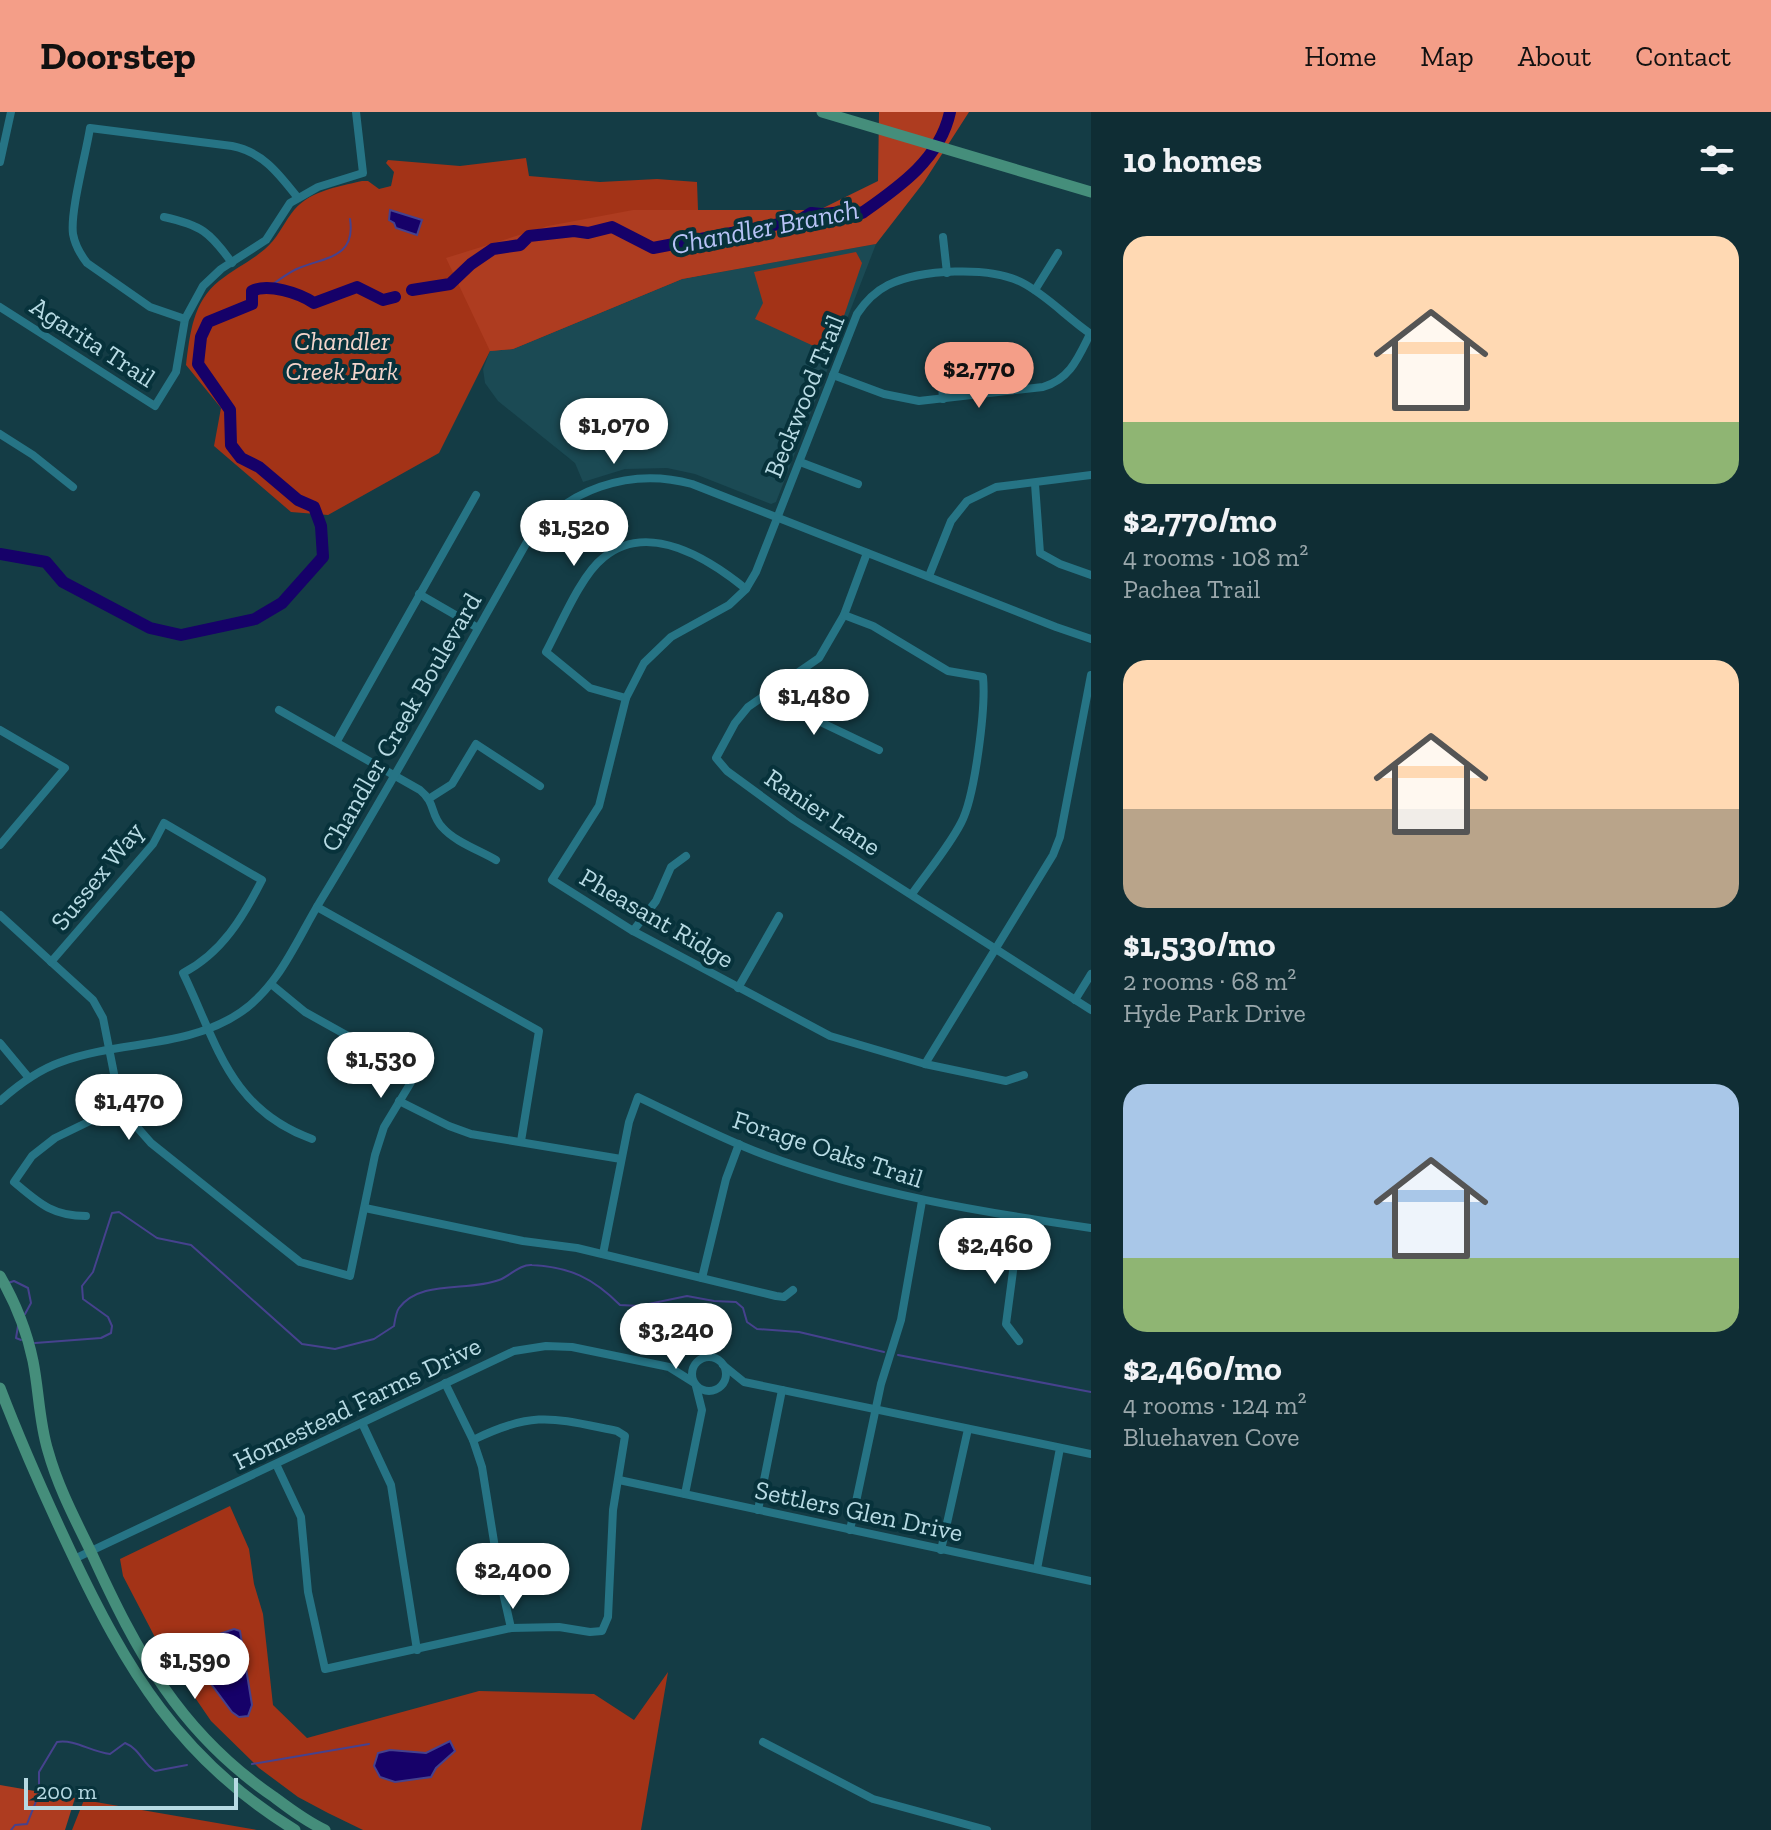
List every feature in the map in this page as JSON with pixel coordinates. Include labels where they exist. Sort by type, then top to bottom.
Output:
[{"type":"main road","points":[[822,112],[1091,192]]},
{"type":"main road","points":[[0,1276],[17,1310],[34,1367],[47,1449],[59,1484],[145,1661],[170,1699],[216,1751],[285,1805],[325,1830]]},
{"type":"main road","points":[[0,1388],[18,1439],[101,1616],[144,1689],[202,1758],[269,1814],[295,1830]]},
{"type":"street","points":[[0,162],[11,112]]},
{"type":"street","name":"Agarita Trail","points":[[0,307],[155,406],[176,372],[185,319],[203,286],[266,240],[286,206],[318,187],[363,173],[356,112]]},
{"type":"street","points":[[185,319],[150,307],[87,263],[76,245],[73,220],[90,128],[250,151],[275,169],[298,198]]},
{"type":"street","points":[[164,217],[206,231],[232,263]]},
{"type":"street","points":[[943,237],[947,273]]},
{"type":"street","points":[[1035,290],[1058,253]]},
{"type":"street","name":"Beckwood Trail","points":[[777,517],[857,314],[871,297],[899,280],[947,273],[995,273],[1035,290],[1091,334]]},
{"type":"street","points":[[833,375],[919,401],[1053,384],[1072,369],[1091,334]]},
{"type":"street","points":[[941,371],[943,399]]},
{"type":"street","points":[[0,434],[73,487]]},
{"type":"street","points":[[800,462],[858,484]]},
{"type":"street","points":[[929,576],[951,521],[967,501],[996,487],[1091,475]]},
{"type":"street","name":"Chandler Creek Boulevard","points":[[0,1101],[29,1078],[57,1063],[208,1031],[245,1009],[271,984],[527,542],[543,521],[577,497],[603,485],[638,478],[677,480],[1091,639]]},
{"type":"street","points":[[1035,484],[1040,553],[1091,575]]},
{"type":"street","points":[[337,741],[476,495]]},
{"type":"street","name":"Pheasant Ridge","points":[[777,517],[756,572],[746,589],[729,605],[671,637],[644,663],[626,698],[599,806],[552,880],[633,931],[830,1036],[925,1064],[1006,1081],[1024,1075]]},
{"type":"street","points":[[626,698],[590,688],[546,652],[586,578],[602,558],[620,547],[640,541],[656,543],[685,551],[717,566],[746,589]]},
{"type":"street","name":"Ranier Lane","points":[[867,553],[844,615],[819,658],[748,707],[735,723],[716,758],[727,771],[794,820],[1091,1010]]},
{"type":"street","points":[[419,594],[478,628]]},
{"type":"street","points":[[844,615],[873,626],[948,671],[983,677],[982,729],[968,805],[962,822],[912,894]]},
{"type":"street","points":[[925,1064],[1053,855],[1060,837],[1089,702],[1091,675]]},
{"type":"street","points":[[785,682],[812,718],[879,750]]},
{"type":"street","points":[[279,710],[394,774],[430,798],[440,826],[496,860]]},
{"type":"street","points":[[0,730],[65,768],[0,845]]},
{"type":"street","points":[[430,798],[452,784],[476,744],[540,786]]},
{"type":"street","name":"Sussex Way","points":[[51,962],[153,844],[164,823],[262,880],[216,952],[183,973],[208,1031]]},
{"type":"street","points":[[633,931],[656,901],[671,867],[686,856]]},
{"type":"street","points":[[317,907],[539,1031],[521,1141]]},
{"type":"street","points":[[0,915],[93,1000],[103,1018],[113,1074],[123,1105],[129,1118],[151,1143],[300,1262],[350,1276],[375,1155],[384,1127],[416,1074],[305,1012],[271,984]]},
{"type":"street","points":[[738,988],[779,916]]},
{"type":"street","points":[[1075,1000],[1091,974]]},
{"type":"street","points":[[208,1031],[228,1073],[250,1100],[289,1131],[312,1139]]},
{"type":"street","points":[[0,1043],[29,1078]]},
{"type":"street","name":"Forage Oaks Trail","points":[[603,1254],[621,1159],[638,1097],[739,1144],[823,1174],[922,1201],[1091,1228]]},
{"type":"street","points":[[399,1101],[458,1130],[621,1159]]},
{"type":"street","points":[[86,1216],[65,1216],[40,1204],[14,1182],[32,1156],[55,1138],[123,1105]]},
{"type":"street","points":[[702,1278],[726,1179],[739,1144]]},
{"type":"street","points":[[850,1530],[875,1410],[901,1320],[922,1201]]},
{"type":"street","points":[[365,1208],[466,1230],[603,1254],[776,1296],[784,1297],[793,1290]]},
{"type":"street","points":[[1019,1341],[1006,1324],[1020,1218]]},
{"type":"street","name":"Homestead Farms Drive","points":[[74,1559],[504,1354],[546,1346],[572,1347],[669,1367],[706,1392],[744,1382]]},
{"type":"street","name":"Homestead Farms Drive","points":[[669,1367],[714,1358],[744,1382],[1091,1454]]},
{"type":"street","points":[[697,1361],[692,1371],[702,1410]]},
{"type":"street","points":[[685,1494],[702,1410],[726,1376],[723,1365]]},
{"type":"street","points":[[445,1383],[473,1440],[485,1477],[500,1579],[511,1628]]},
{"type":"street","points":[[758,1510],[782,1390]]},
{"type":"street","points":[[276,1464],[301,1517],[308,1592],[325,1669],[511,1628],[602,1631],[608,1617],[613,1510],[625,1436],[617,1431],[538,1418],[508,1424],[473,1440]]},
{"type":"street","points":[[362,1423],[391,1485],[417,1650]]},
{"type":"street","points":[[941,1550],[968,1429]]},
{"type":"street","points":[[1037,1569],[1060,1448]]},
{"type":"street","name":"Settlers Glen Drive","points":[[619,1480],[1091,1581]]},
{"type":"street","points":[[763,1742],[873,1799],[987,1830]]},
{"type":"shaded area","points":[[879,112],[969,112],[924,182],[876,244],[682,279],[513,349],[490,351],[446,258],[548,226],[633,210],[819,210],[878,181]]},
{"type":"shaded area","points":[[390,210],[422,220],[417,235],[396,228],[389,220]]},
{"type":"shaded area","points":[[876,244],[776,502],[771,504],[695,474],[667,468],[625,469],[583,482],[575,463],[498,401],[485,383],[483,369],[490,351],[513,349],[682,279]]},
{"type":"shaded area","points":[[234,1629],[240,1631],[252,1705],[248,1716],[239,1717],[191,1657],[190,1648],[195,1642]]},
{"type":"shaded area","points":[[450,1741],[455,1751],[436,1768],[431,1777],[395,1782],[380,1777],[374,1766],[378,1753],[390,1750],[426,1753]]},
{"type":"shaded area","points":[[0,1785],[75,1798],[65,1830],[0,1830]]},
{"type":"green space","name":"Chandler Creek Park","points":[[526,158],[529,176],[600,182],[657,179],[697,182],[708,274],[682,279],[513,349],[490,351],[439,453],[328,515],[291,512],[214,446],[221,408],[186,365],[191,330],[203,298],[219,281],[269,245],[305,200],[323,191],[362,181],[368,181],[379,189],[391,186],[394,172],[386,163],[388,160],[460,166]]},
{"type":"green space","points":[[856,252],[862,263],[831,354],[755,319],[763,303],[754,272]]},
{"type":"green space","points":[[230,1506],[249,1549],[254,1584],[263,1614],[273,1705],[307,1738],[479,1691],[594,1694],[634,1720],[668,1672],[641,1830],[363,1830],[298,1797],[259,1768],[211,1721],[159,1645],[123,1576],[120,1559]]},
{"type":"green space","points":[[84,1800],[257,1830],[72,1830]]},
{"type":"waterway","name":"Chandler Branch","points":[[412,290],[450,284],[493,249],[520,245],[529,236],[574,231],[588,233],[612,227],[653,248],[800,220],[811,213],[862,213],[890,193],[928,158],[945,129],[950,112]]},
{"type":"waterway","points":[[267,288],[295,270],[337,254],[348,241],[350,219]]},
{"type":"waterway","name":"Chandler Branch","points":[[0,554],[46,562],[63,582],[150,628],[181,635],[255,619],[282,603],[323,557],[321,526],[314,507],[298,500],[259,467],[241,458],[231,445],[230,410],[198,364],[201,337],[208,322],[252,304],[252,291],[259,289],[283,290],[314,303],[357,287],[383,300],[395,297]]},
{"type":"waterway","points":[[35,1343],[101,1338],[111,1333],[108,1317],[83,1299],[82,1286],[93,1272],[112,1213],[119,1212],[157,1238],[191,1245],[302,1344],[335,1349],[374,1339],[394,1326],[399,1308],[420,1293],[487,1283],[523,1266],[532,1265],[569,1271],[590,1281],[620,1305],[639,1306],[687,1296],[736,1302],[743,1308],[747,1322],[757,1329],[799,1332],[884,1352]]},
{"type":"waterway","points":[[8,1283],[14,1281],[28,1288],[31,1303],[25,1314]]},
{"type":"waterway","points":[[18,1326],[16,1338],[21,1340]]},
{"type":"waterway","points":[[898,1355],[1091,1392]]},
{"type":"waterway","points":[[11,1830],[15,1825],[27,1824],[39,1794],[39,1772],[57,1742],[70,1742],[110,1754],[125,1743],[155,1771],[187,1765]]},
{"type":"waterway","points":[[252,1764],[369,1744]]}]
